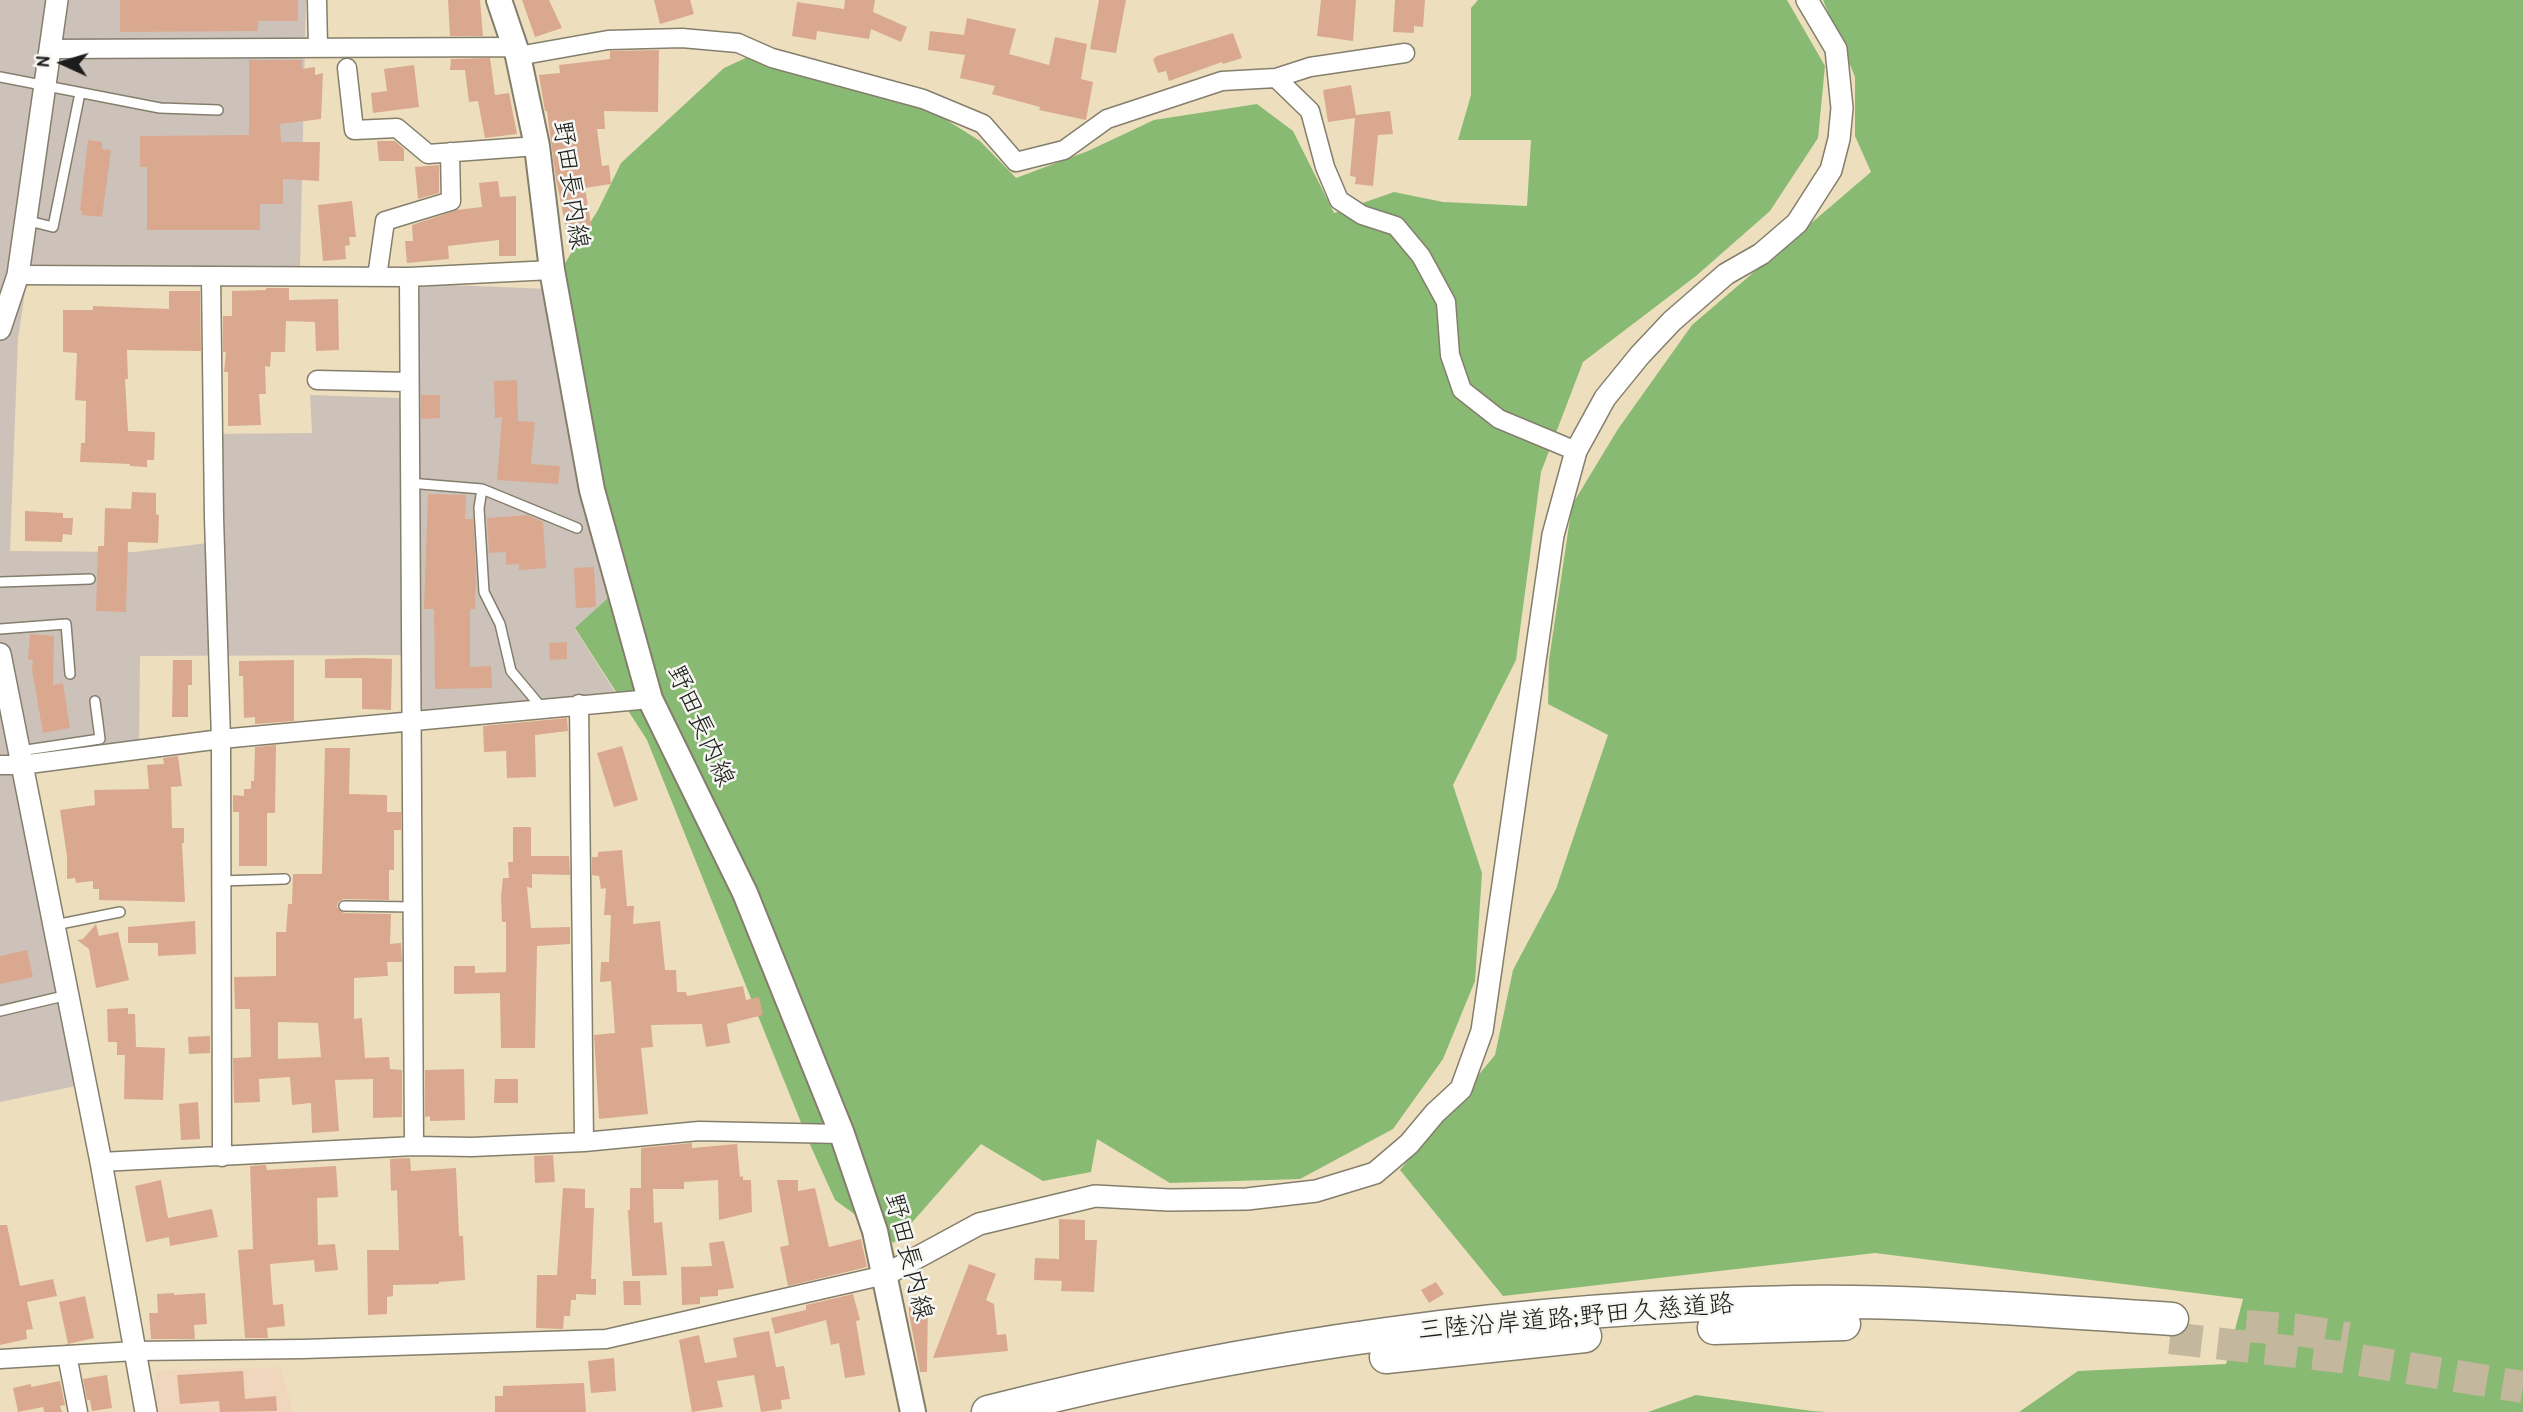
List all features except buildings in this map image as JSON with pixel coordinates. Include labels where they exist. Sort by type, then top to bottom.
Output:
[{"type":"highway","name":"三陸沿岸道路;野田久慈道路","points":[[988,1412],[1191,1366],[1302,1346],[1463,1325],[1629,1310],[1795,1302],[1959,1304],[2171,1329],[1817,1324],[1646,1330],[1470,1346],[1310,1366],[1134,1399],[1080,1412]]},
{"type":"main road","name":"野田長内線","points":[[499,0],[517,51],[537,146],[552,270],[592,490],[650,699],[745,893],[842,1134],[874,1231],[913,1412]]},
{"type":"street","points":[[0,329],[18,275],[57,0]]},
{"type":"street","points":[[317,0],[318,47]]},
{"type":"street","points":[[0,1359],[135,1352],[606,1339],[885,1275],[979,1224],[1095,1196],[1169,1200],[1247,1199],[1316,1191],[1375,1173],[1409,1144],[1435,1113],[1461,1089],[1482,1031],[1553,535],[1576,451],[1605,398],[1640,355],[1672,321],[1726,274],[1761,254],[1797,223],[1831,170],[1839,139],[1842,108],[1836,49],[1807,0]]},
{"type":"street","points":[[49,49],[318,47],[517,51],[608,40],[682,38],[738,43],[772,58],[923,99],[983,124],[1016,162],[1064,150],[1107,119],[1222,81],[1276,78],[1310,67],[1405,53]]},
{"type":"street","points":[[347,68],[354,130],[397,128],[428,154],[537,146]]},
{"type":"street","points":[[1276,78],[1310,111],[1325,167],[1339,200],[1362,215],[1396,226],[1421,256],[1446,302],[1450,355],[1462,390],[1499,419],[1576,451]]},
{"type":"street","points":[[377,277],[385,221],[451,201],[450,152]]},
{"type":"street","points":[[18,275],[409,277],[552,270]]},
{"type":"street","points":[[211,276],[214,518],[221,739],[222,1157]]},
{"type":"street","points":[[409,277],[414,1146]]},
{"type":"street","points":[[317,380],[409,382]]},
{"type":"street","points":[[0,654],[4,692],[20,758],[101,1162],[146,1412]]},
{"type":"street","points":[[0,765],[20,758],[650,699]]},
{"type":"street","points":[[579,704],[584,1142]]},
{"type":"street","points":[[101,1162],[414,1146],[472,1147],[584,1142],[699,1131],[842,1134]]},
{"type":"street","points":[[66,1355],[78,1412]]},
{"type":"lane","points":[[0,77],[160,107],[218,110]]},
{"type":"lane","points":[[25,220],[53,227],[80,93]]},
{"type":"lane","points":[[409,483],[482,489],[577,528]]},
{"type":"lane","points":[[482,489],[479,508],[484,592],[500,624],[511,671],[542,708]]},
{"type":"lane","points":[[0,582],[90,579]]},
{"type":"lane","points":[[0,629],[66,624],[70,674]]},
{"type":"lane","points":[[20,758],[100,740],[95,701]]},
{"type":"lane","points":[[220,881],[285,879]]},
{"type":"lane","points":[[344,906],[414,907]]},
{"type":"lane","points":[[54,925],[120,912]]},
{"type":"lane","points":[[0,1011],[68,995]]},
{"type":"shaded area","points":[[0,0],[306,0],[300,268],[29,265],[18,339],[10,551],[134,552],[208,543],[207,434],[312,433],[310,395],[400,398],[399,283],[549,289],[608,598],[575,629],[615,692],[402,714],[402,655],[140,656],[139,754],[26,773],[76,1086],[0,1102]]},
{"type":"shaded area","points":[[281,1367],[293,1412],[153,1412],[156,1371]]},
{"type":"green space","points":[[1478,0],[1787,0],[1825,66],[1818,138],[1770,211],[1696,276],[1583,362],[1541,472],[1516,660],[1453,785],[1482,873],[1475,981],[1443,1059],[1393,1129],[1300,1179],[1170,1183],[1097,1139],[1091,1172],[1043,1181],[981,1144],[894,1243],[835,1200],[808,1140],[647,740],[575,628],[608,598],[549,289],[598,210],[621,163],[724,68],[763,50],[883,80],[980,141],[1016,178],[1088,151],[1154,120],[1257,104],[1293,131],[1334,213],[1394,192],[1443,202],[1527,206],[1531,140],[1458,140],[1471,95],[1471,8]]},
{"type":"green space","points":[[1823,0],[2523,0],[2523,1412],[2019,1412],[2078,1371],[2226,1364],[2243,1299],[1875,1253],[1503,1296],[1400,1170],[1495,1055],[1513,970],[1556,889],[1608,735],[1548,704],[1549,660],[1572,505],[1618,429],[1692,325],[1871,172],[1855,136],[1855,77]]},
{"type":"green space","points":[[1696,1395],[1812,1411],[1826,1412],[1648,1412]]},
{"type":"tunnel","points":[[2246,1326],[2298,1330],[2348,1338]]},
{"type":"tunnel","points":[[2170,1338],[2341,1357],[2523,1387]]}]
